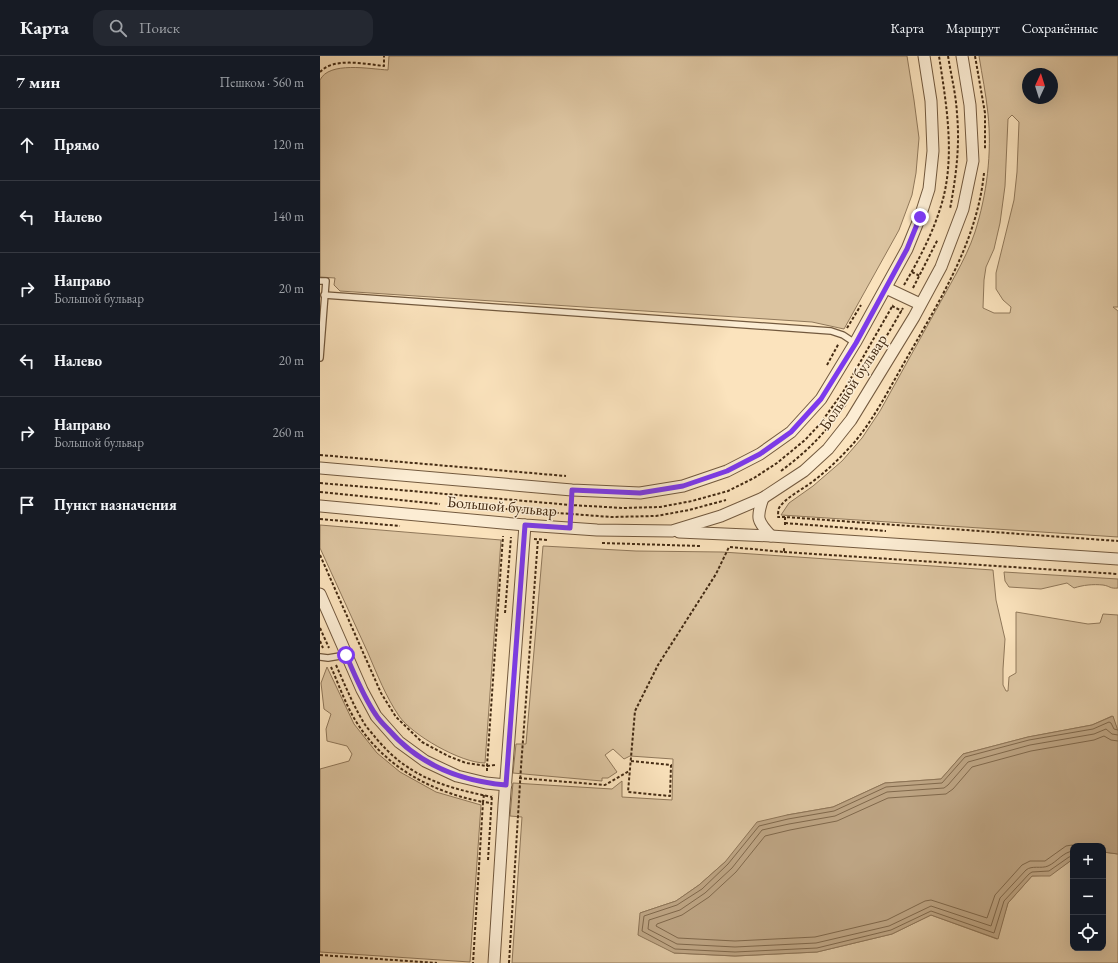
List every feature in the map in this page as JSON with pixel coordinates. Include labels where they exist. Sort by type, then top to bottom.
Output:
[{"type":"street","name":"Большой бульвар","points":[[320,468],[572,490],[640,493],[683,486],[727,471],[760,454],[791,432],[821,399],[856,343],[907,249],[929,189],[933,150],[931,101],[924,56]]},
{"type":"street","name":"Большой бульвар","points":[[320,506],[525,525],[672,531],[721,516],[763,498],[804,471],[828,449],[851,420],[941,266],[963,210],[973,161],[970,105],[962,56]]},
{"type":"street","points":[[886,288],[920,304]]},
{"type":"street","points":[[763,498],[759,509],[759,518],[761,525],[771,536]]},
{"type":"street","points":[[494,963],[525,525]]},
{"type":"street","points":[[672,531],[771,536],[1118,559]]},
{"type":"street","points":[[320,594],[362,690],[376,716],[399,742],[425,761],[457,776],[486,783],[506,781]]},
{"type":"lane","points":[[320,281],[326,281],[322,312],[320,358]]},
{"type":"lane","points":[[324,295],[831,331],[843,335],[856,343]]},
{"type":"lane","points":[[320,657],[328,658],[346,655]]},
{"type":"path","points":[[320,72],[325,67],[335,63],[384,66],[384,56]]},
{"type":"path","points":[[882,345],[904,296],[912,272],[934,226],[943,198],[947,178],[949,131],[939,56]]},
{"type":"path","points":[[948,56],[958,114],[956,176],[950,209]]},
{"type":"path","points":[[320,483],[571,505],[623,508],[660,507],[692,501],[728,491],[792,452],[820,424],[843,392],[904,296],[920,276],[938,238]]},
{"type":"path","points":[[826,367],[862,304]]},
{"type":"path","points":[[781,471],[814,444],[850,398]]},
{"type":"path","points":[[320,455],[573,477],[570,528]]},
{"type":"path","points":[[320,492],[440,504]]},
{"type":"path","points":[[447,505],[611,517],[656,516],[727,500]]},
{"type":"path","points":[[320,555],[381,693],[396,718],[422,742],[448,756],[466,763],[487,766],[503,536]]},
{"type":"path","points":[[509,963],[538,539]]},
{"type":"path","points":[[631,761],[671,764],[670,796],[628,792],[635,711],[658,665],[716,574],[729,547]]},
{"type":"path","points":[[784,552],[1118,574]]},
{"type":"path","points":[[320,641],[357,723],[379,750],[402,770],[437,789],[462,798],[483,802],[473,963]]},
{"type":"path","points":[[506,781],[521,778],[605,785],[630,771]]},
{"type":"path","points":[[320,955],[437,963]]},
{"type":"shaded area","points":[[389,56],[907,56],[919,138],[916,173],[912,195],[899,230],[844,329],[812,322],[340,291],[334,285],[335,278],[320,277],[320,80],[325,74],[332,70],[341,68],[388,70]]},
{"type":"shaded area","points":[[979,56],[1118,56],[1118,307],[1113,307],[1118,311],[1118,537],[781,515],[789,503],[813,486],[842,461],[862,438],[880,411],[969,248],[983,203],[988,173],[989,129]],"holes":[[[1012,115],[1019,122],[1017,172],[1014,200],[996,273],[996,289],[1003,300],[1011,307],[1010,313],[994,313],[983,308],[984,280],[986,267],[994,249],[1000,223],[1005,186],[1008,119]]]},
{"type":"shaded area","points":[[320,525],[501,540],[485,763],[475,762],[463,758],[438,747],[415,731],[399,716],[382,685],[320,548]]},
{"type":"shaded area","points":[[543,546],[636,551],[722,552],[993,570],[996,600],[1005,639],[1003,685],[1006,691],[1008,691],[1009,677],[1016,673],[1016,612],[1088,624],[1100,623],[1103,614],[1118,615],[1118,731],[1112,716],[1092,725],[1028,737],[963,754],[941,779],[885,783],[833,807],[787,815],[725,862],[699,885],[676,901],[640,913],[674,953],[735,956],[817,952],[892,934],[931,915],[997,939],[1008,903],[1032,876],[1050,875],[1070,861],[1070,951],[1106,951],[1106,852],[1118,854],[1118,963],[512,963],[522,817],[510,816],[513,783],[612,789],[622,781],[622,797],[672,800],[673,759],[630,756],[624,759],[613,749],[605,755],[617,772],[608,778],[602,778],[602,781],[513,773],[516,744],[526,744]]},
{"type":"shaded area","points":[[1004,572],[1118,579],[1118,588],[1103,585],[1084,585],[1074,588],[1067,583],[1041,589],[1009,587],[1005,581]]},
{"type":"shaded area","points":[[327,667],[354,724],[377,753],[400,772],[436,792],[481,805],[470,962],[320,952],[320,769],[349,761],[352,754],[347,746],[327,741],[326,729],[331,714],[324,709],[321,683]]},
{"type":"water","points":[[1113,716],[1118,731],[1118,854],[1106,852],[1106,843],[1070,843],[1070,861],[1050,876],[1032,876],[1008,903],[998,939],[931,915],[892,934],[817,952],[735,956],[674,953],[638,935],[640,913],[676,901],[699,885],[725,862],[757,822],[833,807],[885,783],[941,779],[963,754],[1028,737],[1092,725]]},
{"type":"route","points":[[346,655],[376,716],[399,742],[425,761],[457,776],[486,783],[506,785],[525,525],[570,528],[572,490],[640,493],[683,486],[727,471],[760,454],[791,432],[821,399],[856,343],[907,249],[920,217]]}]
